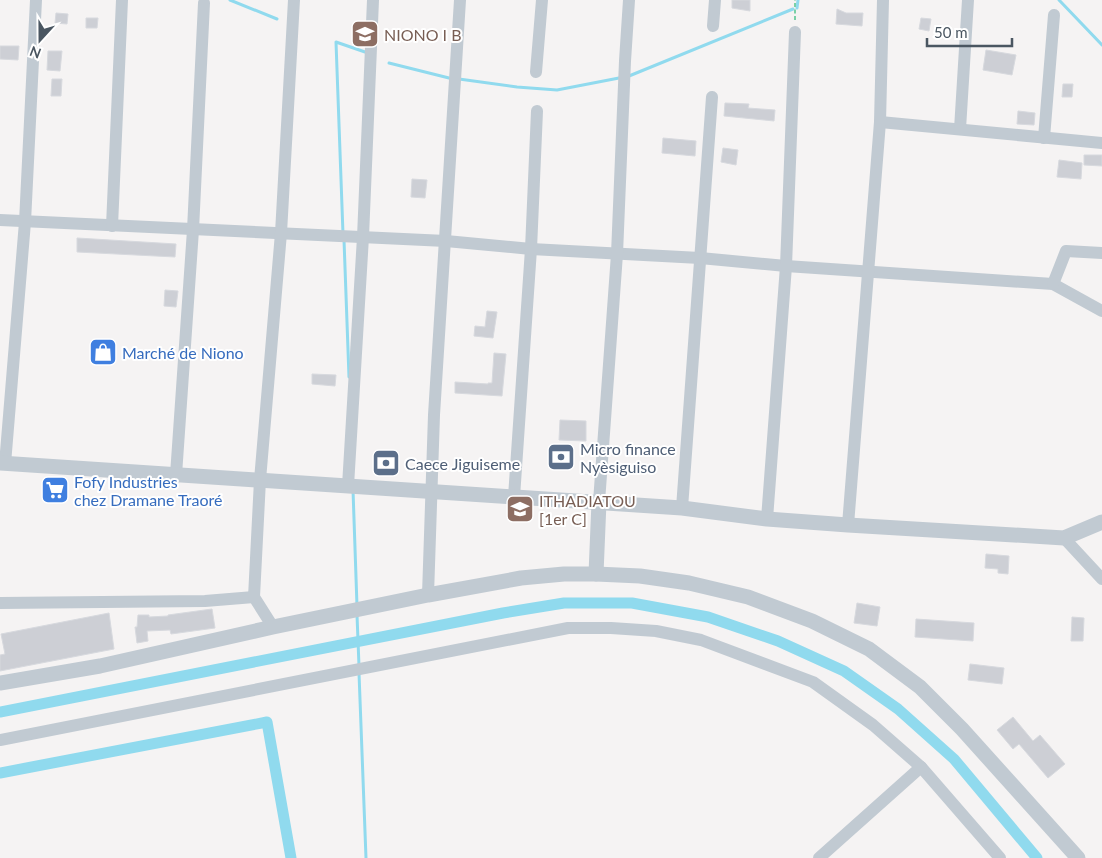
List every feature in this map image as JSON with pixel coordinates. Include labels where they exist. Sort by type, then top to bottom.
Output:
[{"type":"street","points":[[36,0],[25,222],[2,463],[599,502],[682,508],[767,519],[1064,538],[1102,522]]},
{"type":"street","points":[[112,226],[122,0]]},
{"type":"street","points":[[273,627],[254,597],[260,480],[281,234],[294,0]]},
{"type":"street","points":[[348,486],[363,237],[372,0]]},
{"type":"street","points":[[428,595],[434,415],[460,0]]},
{"type":"street","points":[[536,72],[542,0]]},
{"type":"street","points":[[596,574],[599,502],[617,254],[624,71],[629,0]]},
{"type":"street","points":[[713,26],[715,0]]},
{"type":"street","points":[[848,525],[880,122],[883,0]]},
{"type":"street","points":[[960,130],[968,0]]},
{"type":"street","points":[[176,474],[193,230],[204,3]]},
{"type":"street","points":[[1044,138],[1054,15]]},
{"type":"street","points":[[767,519],[786,266],[795,32]]},
{"type":"street","points":[[682,508],[712,97]]},
{"type":"street","points":[[514,497],[531,249],[537,111]]},
{"type":"street","points":[[880,122],[1102,144]]},
{"type":"street","points":[[0,220],[446,241],[531,249],[700,258],[786,266],[1053,284],[1102,311]]},
{"type":"street","points":[[1053,284],[1066,251],[1102,252]]},
{"type":"street","points":[[1064,538],[1102,579]]},
{"type":"street","points":[[0,683],[100,666],[273,627],[521,578],[564,574],[640,576],[748,597],[812,621],[869,649],[920,687],[962,729],[1078,858]]},
{"type":"street","points":[[0,603],[205,601],[254,597]]},
{"type":"street","points":[[0,740],[568,628],[656,631],[701,640],[813,682],[873,725],[921,766],[994,856]]},
{"type":"street","points":[[818,858],[921,766]]},
{"type":"path","points":[[795,0],[795,32]]},
{"type":"building","points":[[732,0],[750,0],[750,11],[732,8]]},
{"type":"building","points":[[837,9],[846,13],[863,13],[862,26],[836,24]]},
{"type":"building","points":[[56,13],[68,14],[67,24],[55,23]]},
{"type":"building","points":[[86,18],[98,18],[97,28],[86,28]]},
{"type":"building","points":[[921,18],[931,19],[929,31],[919,29]]},
{"type":"building","points":[[0,46],[19,46],[18,60],[0,59]]},
{"type":"building","points":[[986,50],[1016,55],[1012,75],[983,70]]},
{"type":"building","points":[[48,51],[62,51],[60,71],[47,70]]},
{"type":"building","points":[[52,79],[62,79],[61,96],[51,96]]},
{"type":"building","points":[[1063,84],[1073,84],[1072,97],[1062,97]]},
{"type":"building","points":[[725,103],[749,104],[748,108],[775,110],[774,121],[724,116]]},
{"type":"building","points":[[1018,111],[1035,113],[1034,125],[1017,124]]},
{"type":"building","points":[[663,138],[696,141],[695,156],[662,153]]},
{"type":"building","points":[[723,148],[738,150],[736,165],[721,162]]},
{"type":"building","points":[[1084,155],[1102,155],[1102,166],[1084,165]]},
{"type":"building","points":[[1059,160],[1082,163],[1081,179],[1057,177]]},
{"type":"building","points":[[412,179],[427,180],[425,198],[411,197]]},
{"type":"building","points":[[77,238],[176,244],[175,257],[77,252]]},
{"type":"building","points":[[165,290],[178,291],[176,307],[164,306]]},
{"type":"building","points":[[487,311],[497,312],[493,338],[474,336],[475,326],[485,327]]},
{"type":"building","points":[[494,353],[506,354],[502,396],[455,393],[455,382],[492,383]]},
{"type":"building","points":[[312,374],[336,375],[335,386],[312,384]]},
{"type":"building","points":[[560,420],[586,421],[586,441],[559,440]]},
{"type":"building","points":[[986,554],[1009,556],[1008,574],[998,573],[998,569],[985,568]]},
{"type":"building","points":[[857,603],[880,607],[877,626],[854,623]]},
{"type":"building","points":[[212,609],[215,628],[171,634],[170,630],[147,631],[148,641],[137,643],[135,627],[137,627],[138,615],[149,615],[149,617],[168,616]]},
{"type":"building","points":[[109,613],[114,649],[0,671],[0,655],[5,654],[1,634]]},
{"type":"building","points":[[1072,617],[1084,618],[1083,641],[1071,641]]},
{"type":"building","points":[[916,619],[974,623],[973,641],[915,637]]},
{"type":"building","points":[[970,664],[1004,668],[1002,684],[968,680]]},
{"type":"building","points":[[1013,717],[1033,741],[1040,735],[1065,764],[1048,778],[1019,744],[1013,749],[997,730]]},
{"type":"waterway","points":[[230,0],[277,19]]},
{"type":"waterway","points":[[797,8],[798,0]]},
{"type":"waterway","points":[[1059,0],[1102,45]]},
{"type":"waterway","points":[[629,76],[793,9]]},
{"type":"waterway","points":[[343,234],[336,42],[365,52]]},
{"type":"waterway","points":[[389,63],[449,78]]},
{"type":"waterway","points":[[459,79],[557,90],[619,78]]},
{"type":"waterway","points":[[344,240],[349,377]]},
{"type":"waterway","points":[[353,490],[357,606]]},
{"type":"waterway","points":[[0,712],[503,613],[564,603],[632,603],[708,617],[778,641],[844,671],[898,709],[954,759],[1037,858]]},
{"type":"waterway","points":[[357,615],[359,666]]},
{"type":"waterway","points":[[359,673],[366,858]]},
{"type":"waterway","points":[[0,773],[267,722],[291,858]]},
{"type":"place","name":"NIONO I B","points":[[365,34]]},
{"type":"place","name":"Marché de Niono","points":[[103,352]]},
{"type":"place","name":"Micro finance Nyèsiguiso","points":[[561,457]]},
{"type":"place","name":"Caece Jiguiseme","points":[[386,463]]},
{"type":"place","name":"Fofy Industries chez Dramane Traoré","points":[[55,490]]},
{"type":"place","name":"ITHADIATOU [1er C]","points":[[520,509]]}]
